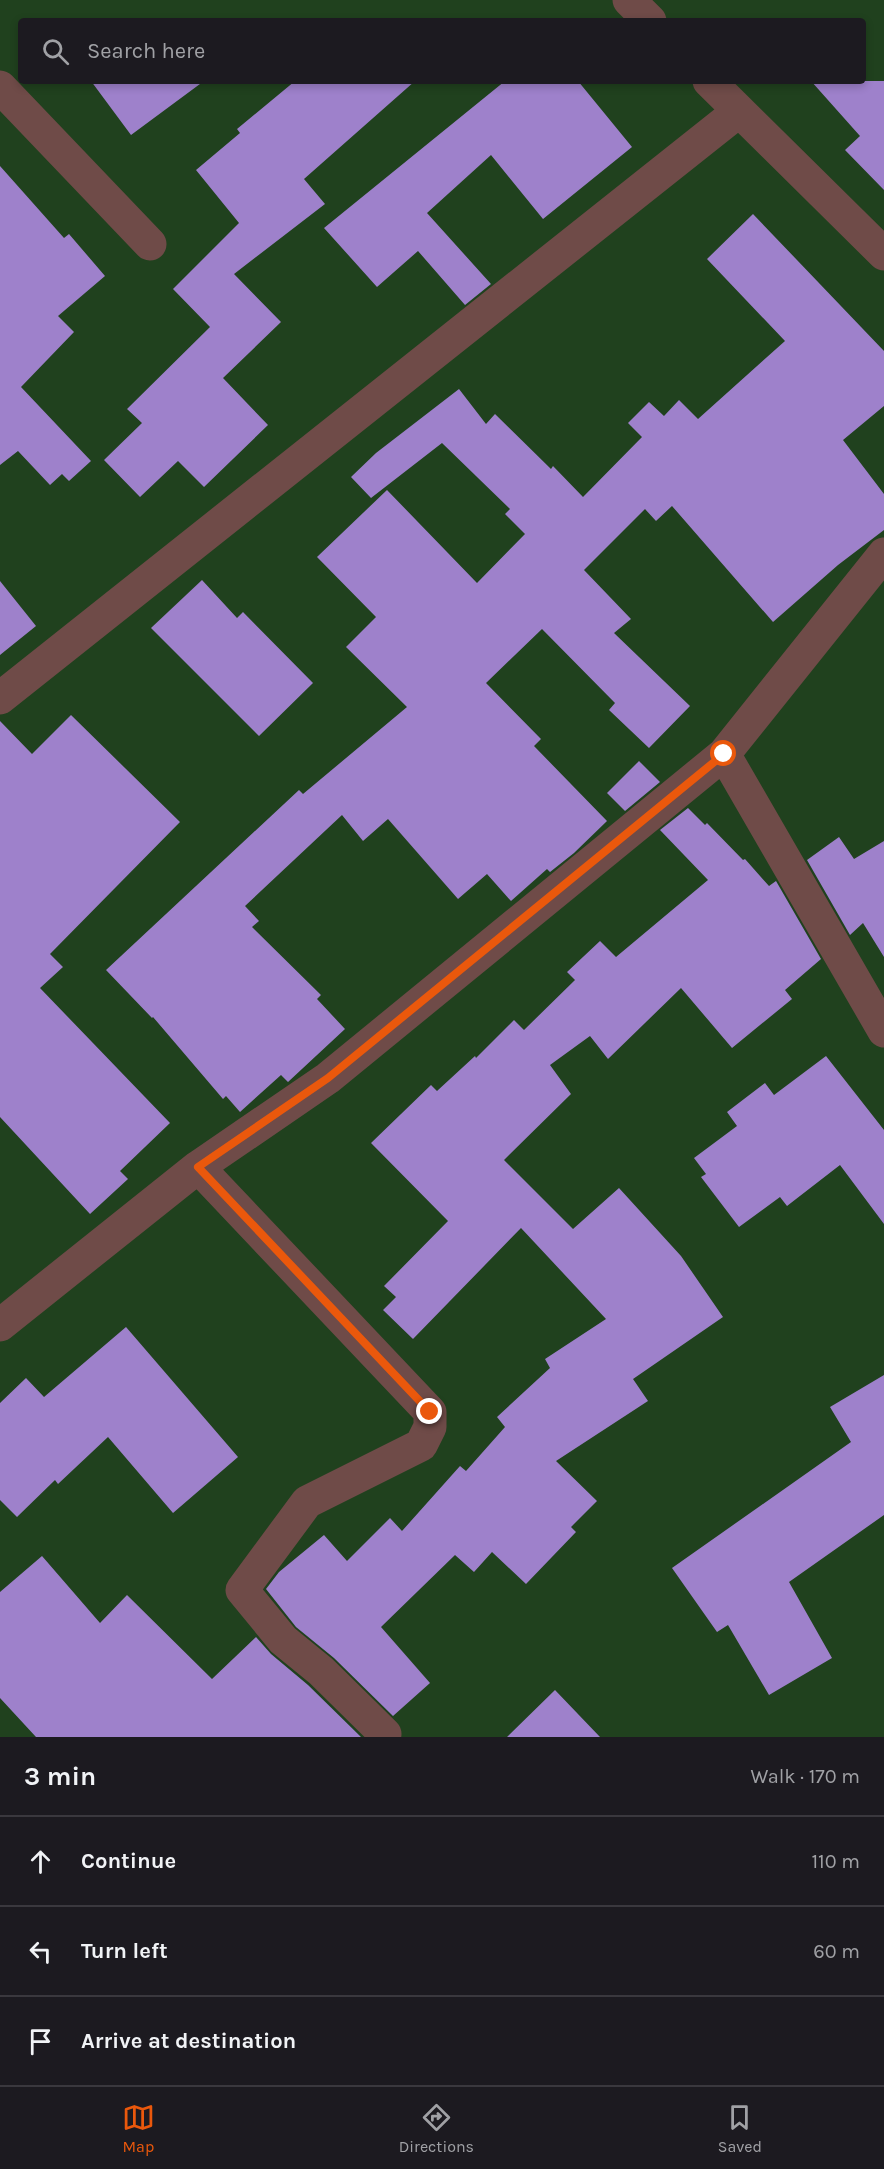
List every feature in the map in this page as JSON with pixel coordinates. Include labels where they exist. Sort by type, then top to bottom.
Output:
[{"type":"street","points":[[629,0],[647,18]]},
{"type":"street","points":[[712,84],[884,254]]},
{"type":"street","points":[[0,87],[150,244]]},
{"type":"street","points":[[0,699],[740,111]]},
{"type":"street","points":[[0,1325],[198,1167],[328,1078],[724,754],[884,554]]},
{"type":"street","points":[[724,754],[884,1031]]},
{"type":"street","points":[[198,1167],[430,1412],[430,1427],[421,1445],[307,1502],[242,1590],[283,1640],[321,1671],[385,1734]]},
{"type":"green space","points":[[0,0],[884,0],[884,1737],[0,1737]]},
{"type":"building","points":[[866,81],[884,81],[884,190],[845,150],[860,136],[814,84],[866,84]]},
{"type":"building","points":[[93,84],[200,84],[131,135]]},
{"type":"building","points":[[291,84],[412,84],[304,179],[325,204],[234,274],[281,322],[223,378],[268,425],[204,487],[178,461],[140,497],[104,460],[142,423],[127,409],[210,327],[173,289],[239,223],[196,170],[240,133],[237,129]]},
{"type":"building","points":[[501,84],[580,84],[632,147],[543,219],[491,155],[427,213],[491,284],[465,305],[418,251],[377,287],[324,228]]},
{"type":"building","points":[[0,166],[64,238],[69,234],[105,276],[58,316],[74,332],[21,387],[91,461],[69,481],[62,474],[50,485],[18,451],[0,465]]},
{"type":"building","points":[[753,214],[884,351],[884,406],[843,440],[884,494],[884,530],[838,565],[773,622],[672,506],[656,521],[645,509],[584,570],[631,619],[614,633],[690,706],[649,748],[609,710],[615,703],[542,629],[486,683],[541,739],[534,746],[607,821],[574,853],[550,872],[547,869],[511,901],[487,874],[458,899],[388,819],[363,841],[342,815],[245,906],[259,921],[252,927],[321,995],[317,999],[345,1029],[288,1082],[281,1075],[240,1112],[226,1096],[223,1099],[153,1017],[106,970],[299,790],[303,794],[407,707],[346,647],[376,617],[317,557],[387,490],[477,583],[525,534],[505,514],[510,509],[442,443],[371,498],[351,477],[376,453],[459,389],[486,424],[495,414],[551,469],[553,466],[583,497],[642,437],[628,423],[649,402],[664,416],[679,400],[698,419],[785,341],[707,259]]},
{"type":"building","points":[[202,580],[237,618],[243,612],[313,683],[259,736],[151,628]]},
{"type":"building","points":[[0,581],[36,626],[0,655]]},
{"type":"building","points":[[71,715],[180,822],[50,954],[63,967],[40,988],[170,1123],[120,1171],[128,1179],[90,1214],[0,1117],[0,721],[32,754]]},
{"type":"building","points":[[639,761],[660,782],[625,811],[607,793]]},
{"type":"building","points":[[688,808],[705,825],[707,823],[743,860],[745,859],[769,886],[776,881],[821,959],[785,990],[792,999],[732,1048],[681,988],[608,1059],[590,1036],[550,1065],[571,1094],[504,1160],[573,1229],[619,1188],[681,1256],[723,1317],[633,1379],[648,1401],[556,1461],[597,1501],[571,1527],[576,1532],[526,1584],[492,1552],[474,1572],[455,1555],[381,1627],[430,1683],[393,1716],[334,1658],[296,1627],[266,1589],[279,1572],[324,1535],[347,1561],[390,1518],[402,1531],[460,1466],[466,1471],[505,1427],[497,1417],[550,1368],[545,1359],[606,1319],[521,1228],[413,1339],[383,1310],[396,1297],[384,1286],[448,1221],[371,1143],[431,1085],[437,1091],[475,1056],[476,1058],[514,1020],[524,1030],[575,980],[567,972],[600,941],[616,957],[708,880],[660,830]]},
{"type":"building","points":[[839,837],[854,859],[884,841],[884,957],[863,923],[850,935],[807,860]]},
{"type":"building","points":[[826,1056],[884,1130],[884,1224],[840,1165],[787,1206],[780,1197],[739,1227],[701,1177],[706,1174],[694,1158],[737,1126],[727,1112],[765,1083],[774,1095]]},
{"type":"building","points":[[126,1327],[238,1457],[173,1513],[108,1437],[58,1484],[55,1480],[17,1517],[0,1500],[0,1403],[26,1378],[44,1397]]},
{"type":"building","points":[[884,1375],[884,1515],[789,1582],[832,1658],[769,1695],[728,1625],[717,1632],[672,1568],[851,1442],[830,1407]]},
{"type":"building","points":[[42,1556],[100,1623],[127,1595],[212,1679],[256,1637],[271,1654],[308,1685],[361,1737],[36,1737],[0,1698],[0,1592]]},
{"type":"building","points":[[555,1690],[600,1737],[507,1737]]},
{"type":"route","points":[[430,1412],[198,1167],[328,1078],[724,754]]}]
